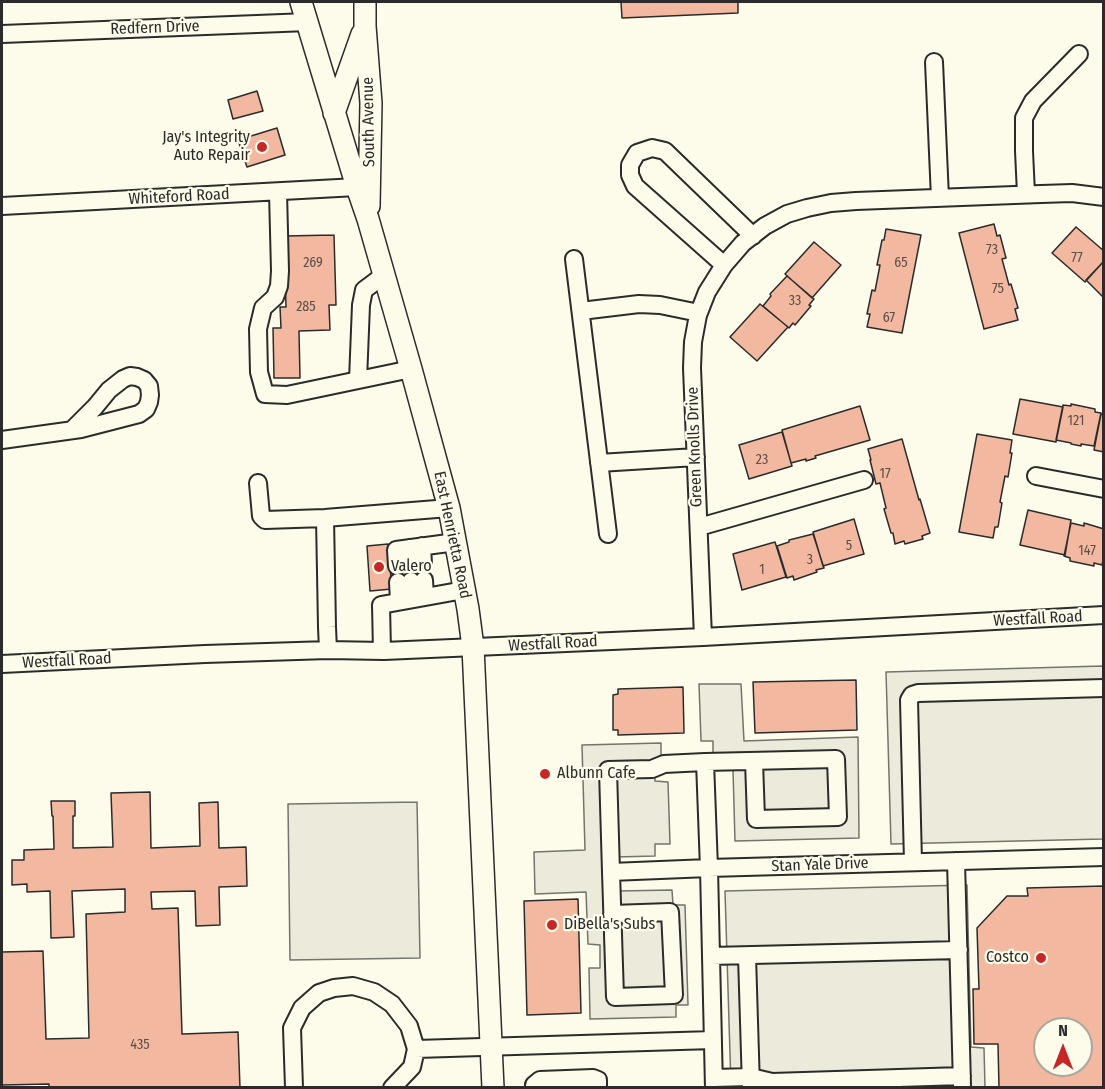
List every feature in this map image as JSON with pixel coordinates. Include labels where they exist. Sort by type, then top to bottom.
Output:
[{"type":"main road","name":"East Henrietta Road","points":[[302,2],[411,369],[456,542],[473,647],[493,1088]]},
{"type":"main road","name":"South Avenue","points":[[334,113],[365,11]]},
{"type":"main road","name":"South Avenue","points":[[365,11],[371,103],[368,219]]},
{"type":"street","name":"Redfern Drive","points":[[2,34],[308,22]]},
{"type":"street","points":[[1026,194],[1023,151],[1024,118],[1033,101],[1080,54]]},
{"type":"street","points":[[934,62],[940,198]]},
{"type":"street","points":[[724,265],[635,186],[630,175],[630,165],[637,153],[652,148],[665,151],[753,236]]},
{"type":"street","name":"Whiteford Road","points":[[2,206],[357,187]]},
{"type":"street","points":[[278,192],[279,286],[275,297],[263,308],[258,329],[259,372],[265,394],[287,395],[411,369]]},
{"type":"street","name":"Green Knolls Drive","points":[[703,637],[692,368],[693,342],[707,292],[724,265],[743,243],[765,226],[787,214],[807,207],[831,203],[1026,194],[1072,193],[1104,197]]},
{"type":"street","points":[[574,259],[608,534]]},
{"type":"street","points":[[358,380],[361,304],[364,290],[384,275]]},
{"type":"street","points":[[580,311],[639,304],[660,305],[699,314]]},
{"type":"street","points":[[2,440],[72,430]]},
{"type":"street","points":[[599,463],[696,457]]},
{"type":"street","points":[[1036,476],[1104,489]]},
{"type":"street","points":[[699,527],[864,480]]},
{"type":"street","points":[[258,483],[261,516],[265,520],[325,518],[449,508]]},
{"type":"street","points":[[325,518],[328,650]]},
{"type":"street","points":[[382,651],[381,605],[412,575],[456,542]]},
{"type":"street","points":[[412,575],[464,590]]},
{"type":"street","name":"Westfall Road","points":[[2,664],[205,654],[328,650],[382,651],[703,637],[1104,615]]},
{"type":"street","points":[[913,862],[909,700],[912,695],[929,692],[1104,688]]},
{"type":"street","points":[[612,914],[670,912],[674,995],[615,997],[610,872],[608,770],[652,769],[664,764],[705,762],[836,759],[838,817],[756,819],[754,761]]},
{"type":"street","points":[[705,762],[714,1083],[962,1082],[956,861]]},
{"type":"street","name":"Stan Yale Drive","points":[[610,872],[1104,857]]},
{"type":"street","points":[[711,956],[959,950]]},
{"type":"street","points":[[747,956],[751,1082]]},
{"type":"street","points":[[294,1088],[292,1028],[302,1008],[319,993],[334,988],[353,986],[374,992],[392,1004],[409,1026],[416,1048],[412,1067],[392,1088]]},
{"type":"street","points":[[416,1048],[712,1040]]},
{"type":"street","points":[[534,1088],[534,1084],[540,1080],[592,1078],[598,1080],[598,1088]]},
{"type":"shaded area","points":[[1103,666],[1103,839],[891,844],[886,672]]},
{"type":"shaded area","points":[[699,684],[741,684],[744,741],[858,737],[859,838],[735,841],[733,770],[713,770],[713,741],[701,741]]},
{"type":"shaded area","points":[[661,743],[661,755],[655,772],[655,781],[668,782],[670,844],[655,844],[655,856],[615,857],[617,891],[672,890],[673,905],[685,905],[688,1005],[676,1005],[676,1017],[590,1019],[589,968],[600,968],[600,945],[588,944],[586,892],[535,894],[534,852],[585,850],[582,745]]},
{"type":"shaded area","points":[[417,802],[420,958],[290,960],[288,804]]},
{"type":"shaded area","points":[[967,885],[971,1047],[984,1048],[985,1087],[731,1087],[725,891]]},
{"type":"building","points":[[621,2],[738,2],[738,13],[622,18]]},
{"type":"building","points":[[257,91],[263,111],[233,119],[228,100]]},
{"type":"building","name":"Jay's Integrity Auto Repair","points":[[277,128],[285,155],[247,167],[238,140]]},
{"type":"building","points":[[994,224],[997,236],[1000,235],[1006,258],[1002,259],[1018,308],[1015,309],[1018,320],[984,329],[959,233]]},
{"type":"building","points":[[1076,227],[1104,251],[1104,261],[1085,282],[1052,253]]},
{"type":"building","points":[[886,229],[921,235],[902,333],[867,327],[870,314],[867,314],[872,290],[875,291],[880,265],[877,265]]},
{"type":"building","points":[[334,235],[336,305],[329,305],[330,330],[299,331],[300,378],[274,378],[273,328],[281,328],[280,307],[286,307],[284,236]]},
{"type":"building","points":[[814,242],[841,265],[812,298],[785,274]]},
{"type":"building","points":[[1104,261],[1104,298],[1086,280]]},
{"type":"building","points":[[787,276],[814,299],[795,325],[793,323],[789,328],[763,306],[771,296],[770,294]]},
{"type":"building","points":[[760,304],[788,327],[757,361],[730,337]]},
{"type":"building","points":[[1020,399],[1063,407],[1056,442],[1013,434]]},
{"type":"building","points":[[1071,404],[1095,409],[1095,412],[1101,413],[1094,446],[1081,444],[1081,446],[1056,440],[1063,405],[1071,406]]},
{"type":"building","points":[[860,406],[870,440],[815,456],[816,458],[806,461],[806,459],[791,463],[782,430]]},
{"type":"building","points":[[1101,414],[1104,415],[1104,452],[1094,450]]},
{"type":"building","points":[[782,432],[792,466],[749,479],[739,445]]},
{"type":"building","points":[[977,434],[1012,440],[1008,477],[1005,476],[998,527],[995,527],[993,538],[959,532]]},
{"type":"building","points":[[902,439],[930,533],[922,536],[923,539],[895,544],[884,509],[886,508],[880,483],[876,484],[868,449]]},
{"type":"building","points":[[1028,510],[1071,520],[1065,555],[1020,545]]},
{"type":"building","points":[[854,519],[864,554],[823,566],[813,532]]},
{"type":"building","points":[[1071,523],[1084,526],[1084,523],[1104,529],[1102,565],[1094,563],[1094,566],[1070,561],[1070,558],[1064,556]]},
{"type":"building","points":[[813,534],[824,568],[794,580],[793,576],[787,578],[777,546],[789,540]]},
{"type":"building","points":[[775,542],[786,577],[742,590],[733,554]]},
{"type":"building","name":"Valero","points":[[388,544],[392,589],[370,591],[367,546]]},
{"type":"building","points":[[856,680],[857,730],[755,733],[753,682]]},
{"type":"building","points":[[683,687],[684,733],[618,735],[618,730],[613,730],[613,695],[618,694],[618,689]]},
{"type":"building","points":[[150,792],[151,848],[200,846],[199,803],[218,802],[219,848],[246,847],[247,886],[219,887],[220,925],[196,926],[195,891],[151,892],[152,909],[178,908],[182,1034],[238,1032],[240,1088],[49,1088],[49,1084],[2,1085],[2,952],[43,951],[46,1039],[89,1038],[86,914],[125,912],[125,889],[72,891],[74,937],[51,938],[50,891],[27,892],[27,884],[12,885],[12,860],[24,860],[24,850],[54,849],[51,801],[75,801],[73,848],[113,847],[111,793]]},
{"type":"building","name":"Costco","points":[[1104,886],[1104,1088],[999,1088],[998,1044],[974,1044],[973,989],[979,989],[977,928],[1007,896],[1028,896],[1027,888]]},
{"type":"building","points":[[578,899],[581,1013],[527,1015],[524,901]]},
{"type":"place","name":"Jay's Integrity Auto Repair","points":[[262,147]]},
{"type":"place","name":"Valero","points":[[379,567]]},
{"type":"place","name":"Albunn Cafe","points":[[545,774]]},
{"type":"place","name":"DiBella's Subs","points":[[552,925]]},
{"type":"place","name":"Costco","points":[[1041,958]]}]
